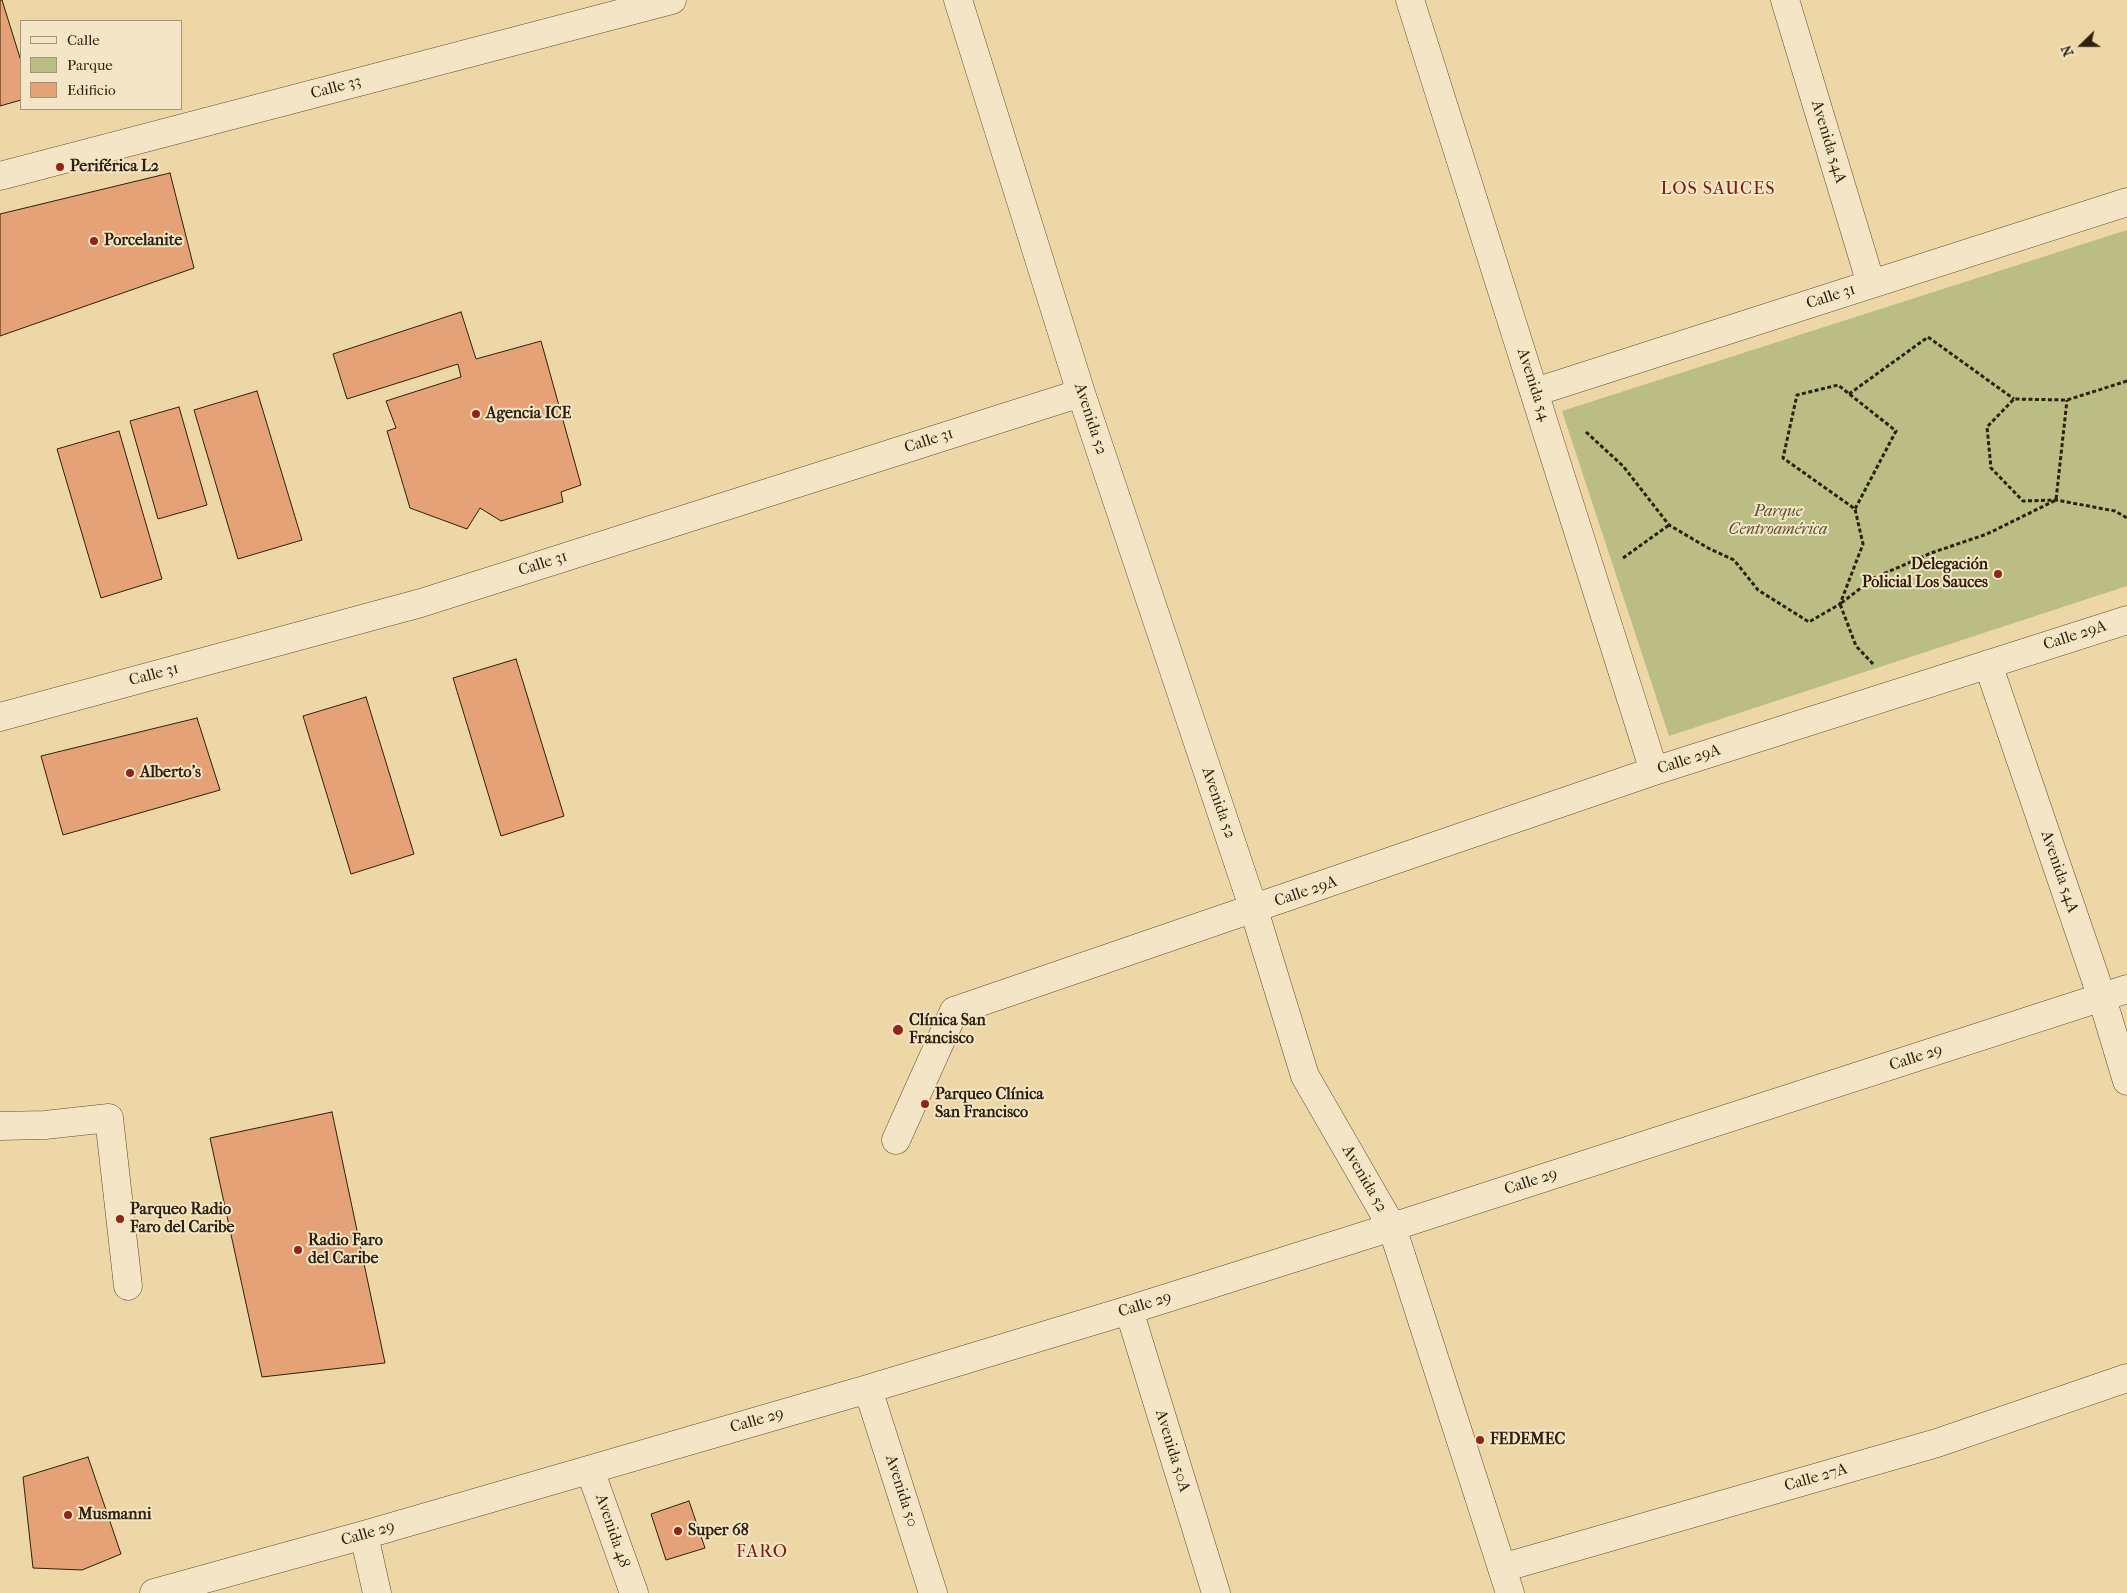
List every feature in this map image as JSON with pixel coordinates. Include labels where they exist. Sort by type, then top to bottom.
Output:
[{"type":"street","name":"Calle 33","points":[[0,176],[672,0]]},
{"type":"street","name":"Avenida 52","points":[[958,0],[1081,393],[1254,910],[1305,1076],[1392,1227],[1506,1580]]},
{"type":"street","name":"Avenida 54","points":[[1410,0],[1536,392],[1654,771]]},
{"type":"street","name":"Avenida 54A","points":[[1785,0],[1871,284]]},
{"type":"street","name":"Calle 31","points":[[1536,392],[2127,202]]},
{"type":"street","name":"Calle 31","points":[[0,717],[422,603],[1081,393]]},
{"type":"street","name":"Calle 29A","points":[[896,1140],[954,1011],[1254,910],[1654,771],[2127,620]]},
{"type":"street","name":"Avenida 54A","points":[[1988,664],[2102,998],[2127,1081]]},
{"type":"street","name":"Calle 29","points":[[154,1593],[364,1536],[868,1389],[1129,1310],[1392,1227],[2127,989]]},
{"type":"street","points":[[0,1126],[45,1125],[109,1118],[128,1286]]},
{"type":"street","name":"Avenida 50A","points":[[1129,1310],[1216,1593]]},
{"type":"street","name":"Calle 27A","points":[[1506,1580],[1936,1443],[2127,1378]]},
{"type":"street","name":"Avenida 50","points":[[868,1389],[933,1593]]},
{"type":"street","name":"Avenida 48","points":[[590,1470],[634,1593]]},
{"type":"street","points":[[364,1536],[377,1593]]},
{"type":"path","points":[[1849,394],[1928,337],[2014,399],[2067,400],[2127,381]]},
{"type":"path","points":[[1855,509],[1783,458],[1798,395],[1838,385],[1896,431],[1855,509],[1863,544],[1840,604],[1856,646],[1877,668]]},
{"type":"path","points":[[2014,399],[1987,427],[1991,468],[2023,501],[2056,500],[2115,510],[2127,518]]},
{"type":"path","points":[[2056,500],[2067,400]]},
{"type":"path","points":[[1583,429],[1623,466],[1669,525],[1708,548],[1734,560],[1758,590],[1809,622],[1840,604],[1874,578],[1931,553],[1986,534],[2056,500]]},
{"type":"path","points":[[1619,562],[1669,525]]},
{"type":"green space","name":"Parque Centroamérica","points":[[2127,230],[2127,586],[1669,736],[1562,411]]},
{"type":"building","points":[[0,0],[2,0],[20,58],[20,100],[0,106]]},
{"type":"building","name":"Porcelanite","points":[[170,173],[194,268],[0,336],[0,214]]},
{"type":"building","name":"Agencia ICE","points":[[461,312],[476,359],[541,341],[581,485],[561,492],[563,502],[501,521],[480,508],[467,529],[410,508],[387,431],[396,428],[386,401],[461,377],[458,364],[347,399],[333,354]]},
{"type":"building","points":[[257,391],[302,540],[238,559],[194,410]]},
{"type":"building","points":[[179,407],[207,505],[158,519],[130,421]]},
{"type":"building","points":[[119,431],[162,579],[101,598],[57,449]]},
{"type":"building","points":[[516,659],[564,816],[501,836],[453,678]]},
{"type":"building","points":[[366,697],[414,854],[351,874],[303,716]]},
{"type":"building","name":"Alberto's","points":[[197,718],[220,790],[63,835],[41,756]]},
{"type":"building","name":"Radio Faro del Caribe","points":[[332,1112],[385,1363],[262,1377],[210,1138]]},
{"type":"building","name":"Musmanni","points":[[88,1457],[121,1554],[82,1570],[33,1568],[23,1477]]},
{"type":"building","name":"Super 68","points":[[689,1501],[705,1548],[666,1560],[651,1514]]},
{"type":"place","name":"Periférica L2","points":[[60,167]]},
{"type":"place","name":"Porcelanite","points":[[94,241]]},
{"type":"place","name":"Agencia ICE","points":[[476,414]]},
{"type":"place","name":"Delegación Policial Los Sauces","points":[[1998,574]]},
{"type":"place","name":"Alberto's","points":[[130,773]]},
{"type":"place","name":"Clínica San Francisco","points":[[898,1030]]},
{"type":"place","name":"Parqueo Clínica San Francisco","points":[[925,1104]]},
{"type":"place","name":"Parqueo Radio Faro del Caribe","points":[[120,1219]]},
{"type":"place","name":"Radio Faro del Caribe","points":[[298,1250]]},
{"type":"place","name":"FEDEMEC","points":[[1480,1440]]},
{"type":"place","name":"Musmanni","points":[[68,1515]]},
{"type":"place","name":"Super 68","points":[[678,1531]]},
{"type":"district","name":"LOS SAUCES","points":[[1718,190]]},
{"type":"district","name":"FARO","points":[[762,1553]]}]
